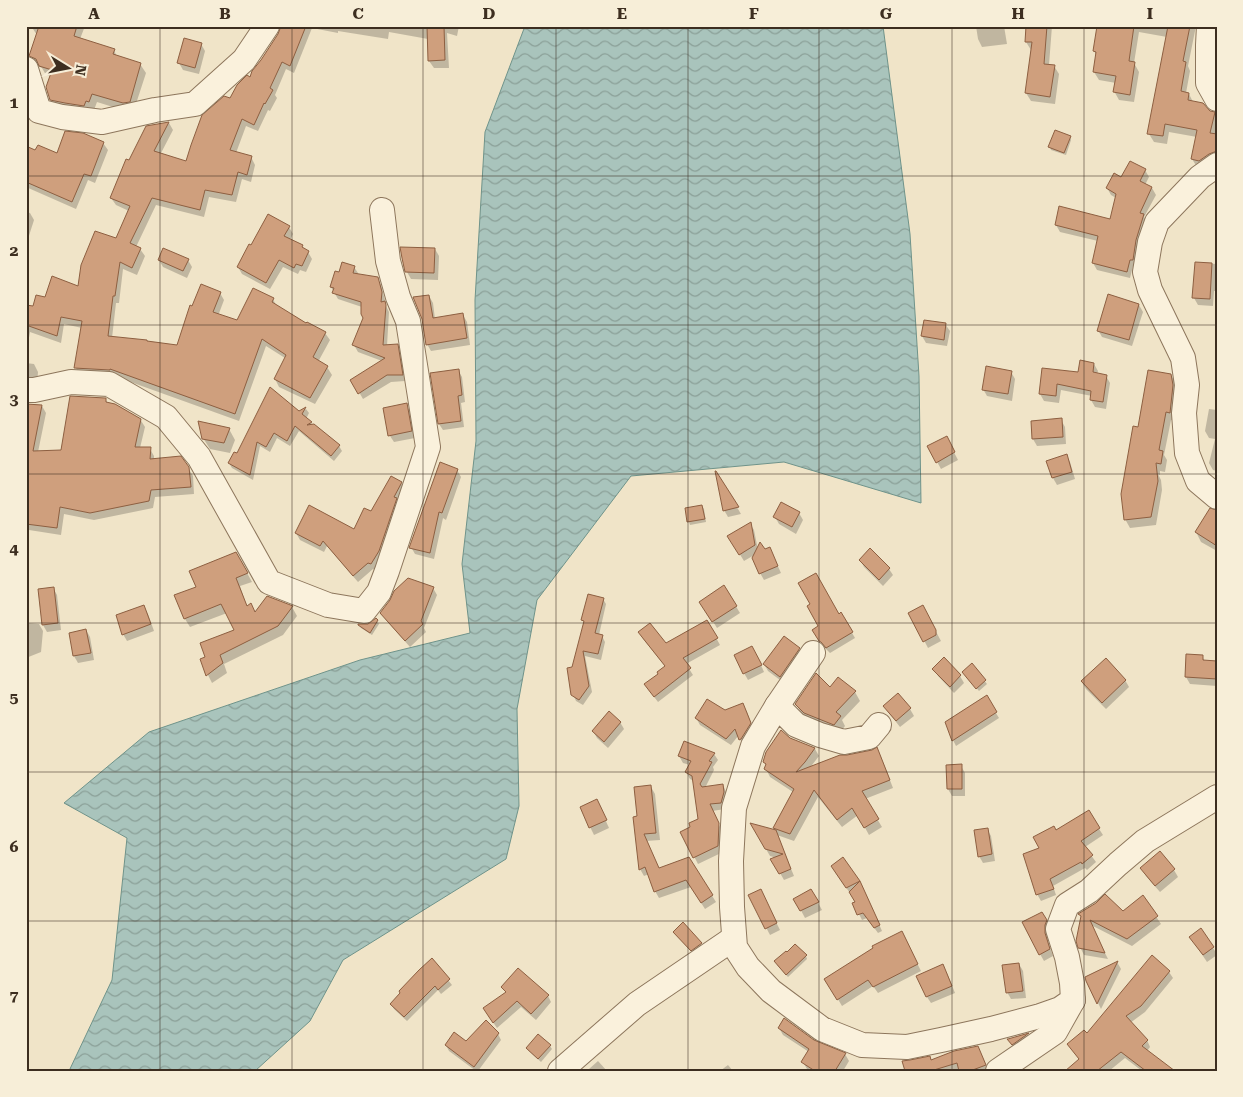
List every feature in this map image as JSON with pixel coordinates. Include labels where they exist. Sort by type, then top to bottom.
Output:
[{"type":"street","points":[[26,69],[33,116],[102,122],[156,110],[196,104],[244,60],[267,26]]},
{"type":"street","points":[[1209,26],[1208,83],[1217,99]]},
{"type":"street","points":[[1217,165],[1200,177],[1157,222],[1150,242],[1145,272],[1150,290],[1183,358],[1187,385],[1184,413],[1187,453],[1198,481],[1217,497]]},
{"type":"street","points":[[26,390],[71,382],[109,384],[166,417],[199,457],[269,582],[328,605],[364,611],[379,592],[428,447],[408,321],[398,297],[388,261],[382,210]]},
{"type":"street","points":[[813,653],[777,706],[753,746],[734,808],[731,860],[734,938],[735,947],[748,967],[771,991],[822,1029],[862,1045],[907,1047],[941,1040],[1040,1016],[1060,1009],[1073,1000]]},
{"type":"street","points":[[777,706],[796,725],[844,742],[869,737],[880,724]]},
{"type":"street","points":[[998,1071],[1055,1032],[1073,1000],[1067,957],[1058,929],[1066,905],[1089,891],[1145,841],[1217,797]]},
{"type":"street","points":[[560,1071],[637,1004],[734,938]]},
{"type":"water","points":[[525,26],[883,26],[910,234],[919,376],[921,503],[784,462],[631,476],[537,600],[517,709],[519,806],[506,859],[343,960],[310,1021],[255,1071],[69,1071],[112,980],[127,838],[64,803],[149,732],[360,660],[470,633],[462,564],[476,441],[475,300],[485,132]]},
{"type":"building","points":[[39,26],[77,26],[74,36],[115,49],[113,54],[141,63],[130,102],[123,103],[92,94],[89,102],[86,101],[84,106],[50,100],[46,87],[52,70],[39,66],[36,59],[29,56]]},
{"type":"building","points":[[281,26],[306,26],[290,66],[282,62],[270,88],[273,90],[264,103],[254,125],[242,119],[230,150],[252,156],[247,175],[238,172],[232,195],[205,190],[200,210],[152,198],[130,243],[141,248],[132,268],[120,262],[108,336],[177,345],[190,305],[192,306],[201,284],[221,292],[213,312],[237,320],[253,288],[274,298],[272,302],[306,323],[326,332],[313,357],[328,366],[310,398],[274,379],[286,355],[262,339],[235,414],[110,369],[74,368],[82,321],[61,317],[57,336],[26,325],[26,305],[33,306],[36,295],[45,297],[52,276],[78,286],[81,265],[95,231],[116,238],[130,206],[110,198],[126,159],[129,160],[146,126],[169,122],[154,151],[186,161],[202,115],[224,96],[230,98],[237,85],[247,75],[250,77],[252,71],[278,34]]},
{"type":"building","points":[[427,26],[444,26],[445,60],[428,61]]},
{"type":"building","points":[[1026,26],[1047,26],[1044,64],[1055,65],[1050,97],[1025,93],[1032,42],[1025,42]]},
{"type":"building","points":[[1097,26],[1134,26],[1129,61],[1135,62],[1130,95],[1113,92],[1116,76],[1093,72],[1096,52],[1093,51]]},
{"type":"building","points":[[1168,26],[1190,26],[1183,61],[1186,62],[1181,91],[1189,93],[1188,100],[1203,103],[1210,111],[1215,112],[1210,133],[1217,134],[1217,151],[1199,161],[1191,159],[1197,130],[1165,124],[1163,136],[1147,134]]},
{"type":"building","points":[[184,38],[202,43],[195,68],[177,63]]},
{"type":"building","points":[[1055,130],[1071,136],[1064,153],[1048,147]]},
{"type":"building","points":[[65,131],[83,133],[104,142],[91,176],[84,174],[72,202],[26,182],[26,146],[35,150],[38,145],[57,153]]},
{"type":"building","points":[[1130,161],[1146,169],[1140,181],[1152,187],[1140,213],[1144,214],[1136,240],[1133,260],[1130,260],[1127,272],[1092,263],[1098,236],[1055,225],[1059,206],[1110,219],[1116,194],[1106,188],[1114,173],[1121,177]]},
{"type":"building","points":[[268,214],[290,226],[284,236],[303,245],[302,247],[309,251],[302,266],[296,264],[294,268],[279,260],[266,283],[237,267]]},
{"type":"building","points":[[400,247],[435,248],[434,273],[405,272]]},
{"type":"building","points":[[163,248],[189,259],[183,271],[158,260]]},
{"type":"building","points":[[342,262],[355,266],[353,273],[378,277],[382,292],[381,302],[385,301],[386,305],[383,345],[398,344],[403,375],[387,375],[358,394],[350,380],[385,358],[352,345],[363,318],[361,302],[332,293],[334,288],[330,287],[335,271],[339,272]]},
{"type":"building","points":[[1195,262],[1212,263],[1210,299],[1192,298]]},
{"type":"building","points":[[1108,294],[1139,304],[1129,340],[1097,331]]},
{"type":"building","points":[[429,295],[433,318],[463,313],[467,338],[426,345],[422,319],[413,297]]},
{"type":"building","points":[[924,320],[946,323],[944,340],[921,336]]},
{"type":"building","points":[[1080,360],[1094,363],[1093,372],[1107,375],[1103,402],[1090,400],[1091,391],[1057,384],[1056,396],[1039,394],[1042,368],[1078,372]]},
{"type":"building","points":[[986,366],[1012,371],[1008,394],[982,390]]},
{"type":"building","points":[[459,369],[462,395],[458,396],[461,421],[438,424],[430,373]]},
{"type":"building","points":[[1148,370],[1171,374],[1173,385],[1170,413],[1166,412],[1159,450],[1163,451],[1161,464],[1156,463],[1158,481],[1151,517],[1124,520],[1121,494],[1133,426],[1138,427]]},
{"type":"building","points":[[270,387],[299,411],[306,407],[302,414],[312,422],[307,425],[314,424],[340,445],[331,456],[295,426],[287,441],[274,433],[266,447],[257,442],[250,475],[228,463],[234,452],[237,453]]},
{"type":"building","points":[[70,396],[106,398],[106,402],[115,404],[141,419],[135,447],[151,447],[150,459],[181,456],[189,467],[191,487],[151,490],[149,501],[90,513],[60,507],[57,528],[26,524],[26,404],[42,405],[33,451],[61,450]]},
{"type":"building","points":[[407,403],[412,431],[388,436],[383,408]]},
{"type":"building","points":[[1062,418],[1063,437],[1032,439],[1031,421]]},
{"type":"building","points":[[198,421],[230,428],[224,443],[202,439]]},
{"type":"building","points":[[947,436],[955,452],[936,463],[927,446]]},
{"type":"building","points":[[1067,454],[1072,472],[1052,478],[1046,461]]},
{"type":"building","points":[[440,462],[458,469],[442,513],[439,512],[430,553],[409,548]]},
{"type":"building","points":[[716,471],[739,507],[723,511]]},
{"type":"building","points":[[391,476],[402,482],[394,497],[397,498],[379,551],[371,564],[368,563],[353,576],[323,541],[320,546],[295,533],[309,505],[354,529],[364,508],[371,511]]},
{"type":"building","points":[[781,502],[800,512],[792,527],[773,517]]},
{"type":"building","points":[[702,505],[705,519],[687,522],[685,508]]},
{"type":"building","points":[[1210,508],[1217,510],[1217,546],[1195,532]]},
{"type":"building","points":[[751,522],[755,545],[739,555],[727,536]]},
{"type":"building","points":[[760,542],[765,549],[770,547],[778,566],[759,574],[752,558]]},
{"type":"building","points":[[870,548],[890,568],[879,580],[859,560]]},
{"type":"building","points":[[236,552],[248,573],[236,578],[247,606],[251,603],[255,612],[267,596],[293,606],[278,626],[220,655],[223,663],[206,676],[200,659],[205,657],[200,643],[234,630],[221,604],[184,619],[174,595],[196,587],[189,571]]},
{"type":"building","points":[[816,573],[839,614],[841,612],[853,632],[826,648],[812,630],[818,626],[807,606],[810,604],[798,583]]},
{"type":"building","points":[[408,578],[434,587],[421,621],[423,624],[405,641],[380,613],[394,591]]},
{"type":"building","points":[[724,585],[737,606],[712,622],[699,602]]},
{"type":"building","points":[[54,587],[58,623],[42,625],[38,589]]},
{"type":"building","points":[[588,594],[604,598],[595,633],[603,635],[598,654],[583,651],[589,686],[579,700],[571,695],[567,668],[572,667],[584,621],[581,620]]},
{"type":"building","points":[[144,605],[151,624],[122,635],[116,615]]},
{"type":"building","points":[[923,605],[936,630],[936,635],[923,642],[908,613]]},
{"type":"building","points":[[376,618],[378,620],[370,633],[358,625],[368,624]]},
{"type":"building","points":[[707,620],[718,638],[683,658],[691,668],[654,697],[644,684],[658,674],[657,672],[665,666],[638,632],[650,623],[666,643]]},
{"type":"building","points":[[86,629],[91,653],[73,656],[69,633]]},
{"type":"building","points":[[784,636],[800,648],[780,677],[763,664]]},
{"type":"building","points":[[752,646],[762,665],[743,674],[734,655]]},
{"type":"building","points":[[1186,654],[1203,655],[1203,660],[1217,661],[1217,679],[1185,677]]},
{"type":"building","points":[[944,657],[961,675],[950,687],[932,669]]},
{"type":"building","points":[[1106,658],[1126,680],[1102,703],[1081,681]]},
{"type":"building","points":[[972,663],[986,680],[976,689],[962,672]]},
{"type":"building","points":[[816,673],[830,687],[838,677],[856,691],[836,712],[841,716],[834,725],[804,713],[795,704]]},
{"type":"building","points":[[898,693],[911,708],[896,721],[883,706]]},
{"type":"building","points":[[987,695],[997,712],[952,741],[945,722]]},
{"type":"building","points":[[707,699],[725,710],[743,703],[751,723],[741,739],[739,740],[735,729],[726,739],[695,718]]},
{"type":"building","points":[[609,711],[621,722],[604,742],[592,731]]},
{"type":"building","points":[[781,730],[790,738],[815,748],[796,772],[840,755],[872,750],[877,747],[890,780],[862,791],[879,819],[864,828],[852,808],[837,820],[814,790],[790,834],[773,828],[794,789],[764,769],[766,764],[763,762],[766,752]]},
{"type":"building","points":[[684,741],[715,753],[709,761],[712,762],[700,784],[702,787],[723,784],[724,792],[721,803],[710,804],[719,823],[718,846],[693,858],[680,832],[690,827],[689,823],[698,819],[692,776],[685,772],[691,761],[678,756]]},
{"type":"building","points":[[962,764],[962,789],[947,789],[946,765]]},
{"type":"building","points":[[651,785],[656,833],[644,834],[659,868],[689,857],[713,895],[701,903],[686,880],[654,892],[645,867],[639,870],[633,817],[637,816],[634,787]]},
{"type":"building","points":[[597,799],[607,820],[589,828],[580,807]]},
{"type":"building","points":[[1089,810],[1100,828],[1081,841],[1093,855],[1082,864],[1081,862],[1050,879],[1054,889],[1036,895],[1023,854],[1039,848],[1033,837],[1054,826],[1056,830]]},
{"type":"building","points":[[750,823],[776,830],[791,869],[779,874],[770,859],[783,854],[765,849]]},
{"type":"building","points":[[988,828],[992,854],[978,857],[974,830]]},
{"type":"building","points":[[1160,851],[1175,869],[1155,886],[1140,868]]},
{"type":"building","points":[[843,857],[860,881],[846,888],[831,866]]},
{"type":"building","points":[[860,881],[880,925],[874,928],[863,913],[857,915],[852,903],[855,902],[849,892]]},
{"type":"building","points":[[761,889],[777,923],[765,929],[748,895]]},
{"type":"building","points":[[811,889],[819,902],[800,911],[793,899]]},
{"type":"building","points":[[1105,894],[1123,911],[1143,895],[1158,916],[1127,939],[1090,920],[1105,953],[1078,948],[1076,941],[1081,916],[1078,914],[1096,903]]},
{"type":"building","points":[[1042,912],[1047,920],[1045,933],[1050,949],[1039,955],[1022,922]]},
{"type":"building","points":[[683,922],[702,943],[691,951],[673,932]]},
{"type":"building","points":[[1201,928],[1214,947],[1203,955],[1189,937]]},
{"type":"building","points":[[902,931],[918,964],[873,987],[868,980],[837,1000],[824,979],[873,948],[872,946]]},
{"type":"building","points":[[795,944],[807,955],[786,975],[774,961]]},
{"type":"building","points":[[1152,955],[1170,971],[1141,1006],[1126,1016],[1148,1040],[1142,1046],[1175,1071],[1146,1071],[1121,1052],[1097,1071],[1065,1071],[1079,1059],[1067,1044],[1084,1030],[1087,1033]]},
{"type":"building","points":[[432,958],[450,979],[438,990],[435,986],[404,1017],[390,1004],[400,993],[399,991]]},
{"type":"building","points":[[1118,961],[1097,1004],[1085,977]]},
{"type":"building","points":[[1019,963],[1023,991],[1006,993],[1002,965]]},
{"type":"building","points":[[943,964],[952,986],[926,997],[916,976]]},
{"type":"building","points":[[518,968],[549,995],[531,1014],[517,1001],[493,1023],[483,1008],[506,992],[501,987]]},
{"type":"building","points":[[784,1018],[814,1040],[846,1053],[835,1071],[815,1071],[801,1062],[809,1049],[778,1028]]},
{"type":"building","points":[[486,1020],[499,1033],[474,1067],[445,1045],[454,1032],[466,1041]]},
{"type":"building","points":[[1029,1033],[1012,1045],[1007,1039],[1008,1039]]},
{"type":"building","points":[[538,1034],[551,1045],[538,1059],[526,1048]]},
{"type":"building","points":[[978,1046],[986,1065],[970,1071],[959,1071],[957,1063],[934,1071],[905,1071],[902,1061],[930,1056],[931,1060],[954,1051]]}]
